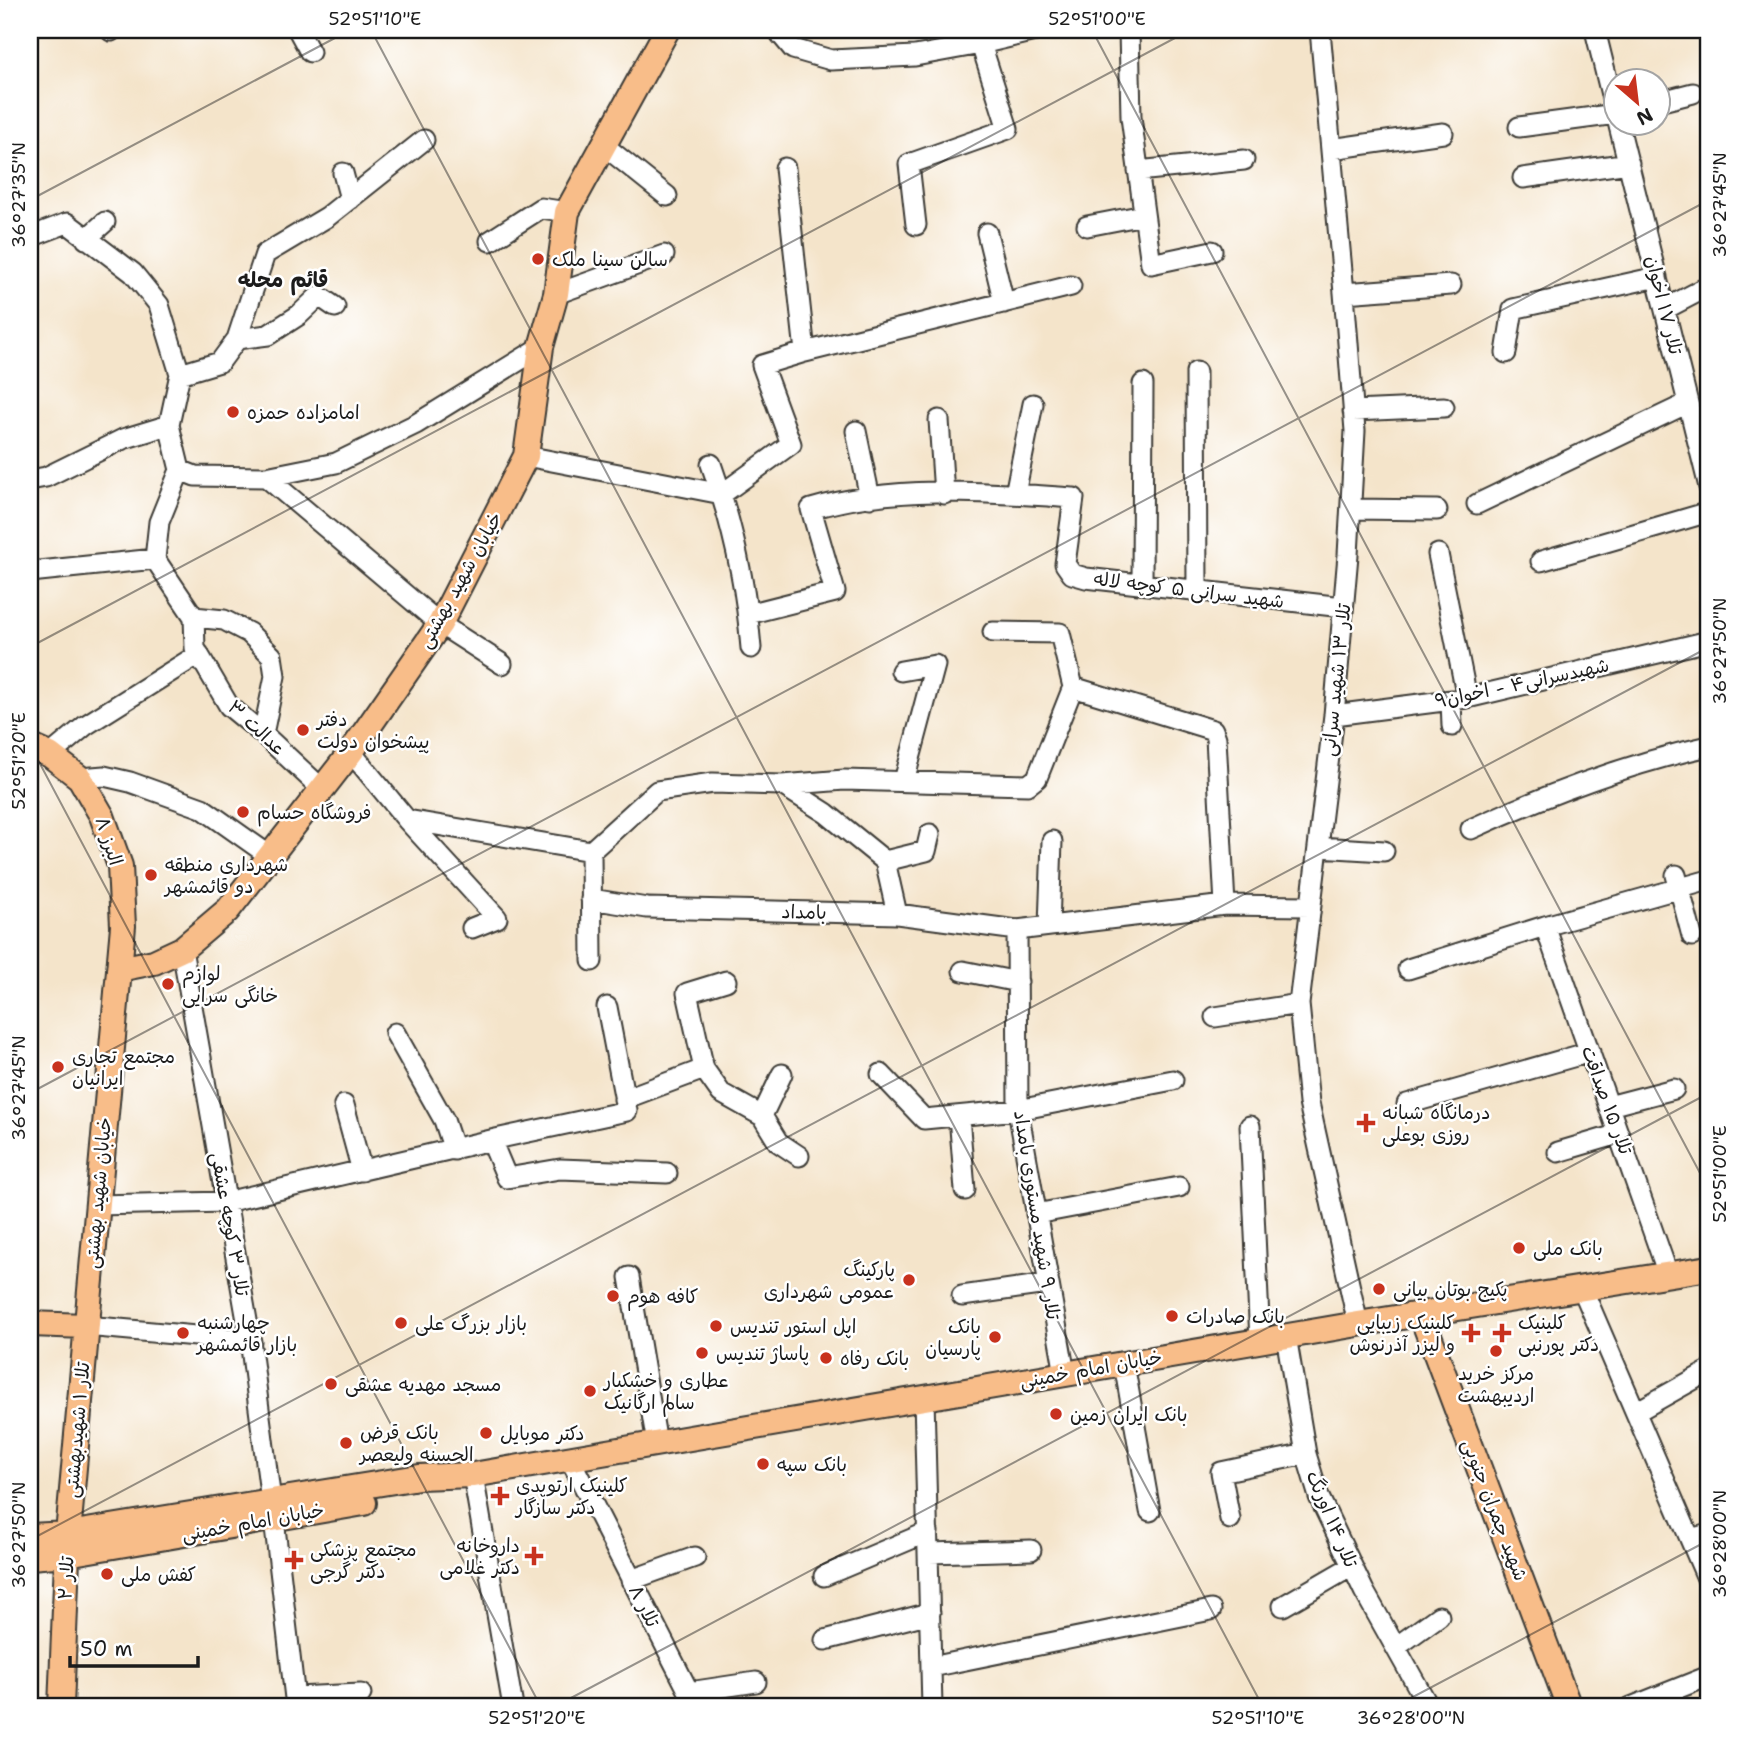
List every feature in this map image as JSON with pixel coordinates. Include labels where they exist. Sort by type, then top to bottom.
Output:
[{"type":"main road","name":"خیابان شهید بهشتی","points":[[86,1326],[119,969],[153,962],[182,949],[229,910],[323,790],[440,624],[526,456],[541,347],[556,294],[567,212],[667,30]]},
{"type":"main road","name":"البرز ۸","points":[[40,750],[80,778],[102,816],[120,866],[123,926],[119,969]]},
{"type":"main road","name":"خیابان امام خمینی","points":[[30,1557],[68,1544],[272,1510],[419,1477],[473,1475],[1357,1324],[1709,1268]]},
{"type":"main road","name":"شهید چمران جنوبی","points":[[1421,1314],[1569,1707]]},
{"type":"main road","points":[[30,1324],[86,1326]]},
{"type":"main road","name":"تلار ۱ شهیدبهشتی","points":[[68,1544],[86,1326]]},
{"type":"main road","name":"خیابان امام خمینی","points":[[30,1536],[68,1544]]},
{"type":"main road","name":"تلار ۲","points":[[61,1707],[68,1544]]},
{"type":"street","points":[[298,30],[310,52]]},
{"type":"street","points":[[777,30],[793,50],[831,60],[915,56],[981,44],[1007,33],[1038,30]]},
{"type":"street","points":[[1129,30],[1131,117],[1151,264],[1212,251]]},
{"type":"street","name":"تلار ۱۳ شهید سرانی","points":[[1320,30],[1355,431],[1334,715],[1299,1004],[1309,1103],[1357,1324]]},
{"type":"street","points":[[1595,30],[1604,66]]},
{"type":"street","points":[[916,225],[909,164],[1008,129],[981,44]]},
{"type":"street","points":[[1672,99],[1693,93]]},
{"type":"street","points":[[1519,127],[1602,116]]},
{"type":"street","points":[[1331,149],[1443,133]]},
{"type":"street","name":"تلار ۱۷ اخوان","points":[[1622,136],[1688,403],[1703,433],[1709,487]]},
{"type":"street","points":[[180,374],[220,362],[237,339],[264,254],[327,217],[424,140]]},
{"type":"street","points":[[602,144],[667,196]]},
{"type":"street","points":[[1138,170],[1244,160]]},
{"type":"street","points":[[1523,178],[1629,163]]},
{"type":"street","points":[[785,168],[805,352]]},
{"type":"street","points":[[343,173],[350,199]]},
{"type":"street","points":[[491,241],[541,208],[567,212]]},
{"type":"street","points":[[1087,226],[1144,215]]},
{"type":"street","points":[[30,237],[65,218],[86,239],[133,273],[159,305],[180,374],[169,425],[180,470],[159,522],[155,558],[30,572]]},
{"type":"street","points":[[86,239],[104,222]]},
{"type":"street","points":[[988,233],[1004,303]]},
{"type":"street","points":[[556,294],[664,255]]},
{"type":"street","points":[[1506,353],[1513,309],[1657,277]]},
{"type":"street","points":[[1345,293],[1451,285]]},
{"type":"street","points":[[526,456],[722,494],[791,444],[762,365],[1071,286]]},
{"type":"street","points":[[1665,309],[1709,286]]},
{"type":"street","points":[[237,339],[268,335],[299,315],[319,296],[335,307]]},
{"type":"street","points":[[180,470],[195,476],[266,477],[336,463],[416,424],[541,347]]},
{"type":"street","points":[[1196,372],[1197,591]]},
{"type":"street","points":[[1142,584],[1143,384]]},
{"type":"street","points":[[1477,504],[1688,403]]},
{"type":"street","points":[[748,614],[835,592],[811,509],[839,501],[901,494],[1016,494],[1033,404]]},
{"type":"street","points":[[1353,411],[1444,407]]},
{"type":"street","points":[[939,420],[944,494]]},
{"type":"street","points":[[30,480],[46,477],[123,439],[169,425]]},
{"type":"street","points":[[856,431],[870,498]]},
{"type":"street","points":[[711,464],[722,494],[748,614],[751,648]]},
{"type":"street","points":[[266,477],[440,624],[502,664]]},
{"type":"street","name":"شهید سرانی ۵ کوچه لاله","points":[[1016,494],[1074,498],[1065,564],[1072,574],[1086,578],[1343,607]]},
{"type":"street","points":[[1351,509],[1437,510]]},
{"type":"street","points":[[1541,561],[1709,512]]},
{"type":"street","points":[[1438,554],[1459,699],[1452,726]]},
{"type":"street","name":"عدالت ۳","points":[[155,558],[194,617],[195,648],[229,706],[323,790]]},
{"type":"street","points":[[194,617],[224,620],[249,633],[272,656],[275,676],[263,734]]},
{"type":"street","points":[[592,961],[591,851],[657,791],[713,783],[782,785],[844,780],[1028,785],[1037,778],[1073,687],[1060,633],[993,632]]},
{"type":"street","name":"شهیدسرانی۴ - اخوان۹","points":[[1334,715],[1459,699],[1709,640]]},
{"type":"street","points":[[40,750],[86,725],[199,654]]},
{"type":"street","points":[[901,671],[935,665],[904,781]]},
{"type":"street","points":[[1073,687],[1213,730],[1216,738],[1225,905]]},
{"type":"street","points":[[1471,829],[1543,797],[1657,757],[1709,746]]},
{"type":"street","points":[[351,752],[407,820],[497,918],[472,929]]},
{"type":"street","points":[[80,778],[104,776],[130,782],[202,808],[270,856]]},
{"type":"street","points":[[782,785],[826,813],[885,862],[897,914]]},
{"type":"street","points":[[407,820],[591,851]]},
{"type":"street","points":[[885,862],[926,851],[930,834]]},
{"type":"street","points":[[1049,926],[1052,841]]},
{"type":"street","points":[[1319,847],[1384,851]]},
{"type":"street","points":[[1408,969],[1678,882],[1709,880]]},
{"type":"street","points":[[1678,882],[1692,936]]},
{"type":"street","name":"بامداد","points":[[591,899],[647,908],[897,914],[1017,930],[1225,905],[1311,906]]},
{"type":"street","name":"تلار ۱۵ صداقت","points":[[1545,926],[1668,1274]]},
{"type":"street","name":"تلار ۹ شهید مستوری بامداد","points":[[1017,930],[1018,1110],[1065,1374]]},
{"type":"street","name":"تلار ۳ کوچه عشقی","points":[[182,949],[251,1342],[295,1702]]},
{"type":"street","points":[[963,971],[1018,982]]},
{"type":"street","points":[[726,981],[687,993],[704,1069],[721,1093],[762,1116],[778,1142],[799,1156]]},
{"type":"street","points":[[1214,1017],[1299,1004]]},
{"type":"street","points":[[97,1205],[226,1202],[626,1111],[607,1007]]},
{"type":"street","points":[[395,1033],[444,1120],[454,1150]]},
{"type":"street","points":[[1407,1104],[1590,1052]]},
{"type":"street","points":[[624,1099],[704,1069]]},
{"type":"street","points":[[762,1116],[782,1074]]},
{"type":"street","points":[[881,1074],[924,1119],[1018,1110],[1173,1080]]},
{"type":"street","points":[[1609,1106],[1674,1089]]},
{"type":"street","points":[[344,1105],[362,1171]]},
{"type":"street","points":[[959,1116],[965,1190]]},
{"type":"street","points":[[1250,1126],[1260,1341]]},
{"type":"street","points":[[1558,1152],[1619,1134]]},
{"type":"street","points":[[491,1140],[507,1178],[560,1169],[667,1173]]},
{"type":"street","points":[[1035,1214],[1179,1187]]},
{"type":"street","points":[[629,1277],[657,1444]]},
{"type":"street","points":[[962,1297],[1047,1284]]},
{"type":"street","points":[[1582,1289],[1636,1412],[1700,1536],[1709,1583]]},
{"type":"street","points":[[86,1326],[251,1342]]},
{"type":"street","name":"تلار ۱۴ اورنگ","points":[[1286,1336],[1306,1454],[1318,1497],[1352,1566],[1429,1707]]},
{"type":"street","points":[[1124,1364],[1150,1511]]},
{"type":"street","points":[[1636,1412],[1707,1372]]},
{"type":"street","points":[[925,1398],[932,1707]]},
{"type":"street","points":[[1230,1519],[1221,1472],[1306,1454]]},
{"type":"street","name":"تلار ۸","points":[[570,1459],[689,1692],[756,1682]]},
{"type":"street","points":[[473,1475],[511,1700]]},
{"type":"street","points":[[824,1576],[928,1532]]},
{"type":"street","points":[[929,1553],[1031,1550]]},
{"type":"street","points":[[631,1580],[695,1557]]},
{"type":"street","points":[[1283,1606],[1352,1566]]},
{"type":"street","points":[[931,1667],[1211,1610]]},
{"type":"street","points":[[825,1640],[930,1613]]},
{"type":"street","points":[[1395,1647],[1440,1616]]},
{"type":"street","points":[[1632,1707],[1709,1676]]},
{"type":"street","points":[[295,1702],[361,1694]]},
{"type":"place","name":"سالن سینا ملک","points":[[538,259]]},
{"type":"place","name":"امامزاده حمزه","points":[[233,412]]},
{"type":"place","name":"دفتر پیشخوان دولت","points":[[303,730]]},
{"type":"place","name":"فروشگاه حسام","points":[[243,812]]},
{"type":"place","name":"شهرداری منطقه دو قائمشهر","points":[[151,875]]},
{"type":"place","name":"لوازم خانگی سرایی","points":[[168,984]]},
{"type":"place","name":"مجتمع تجاری ایرانیان","points":[[58,1067]]},
{"type":"place","name":"درمانگاه شبانه روزی بوعلی","points":[[1366,1123]]},
{"type":"place","name":"بانک ملی","points":[[1519,1248]]},
{"type":"place","name":"پارکینگ عمومی شهرداری","points":[[909,1280]]},
{"type":"place","name":"پکیج بوتان بیانی","points":[[1379,1289]]},
{"type":"place","name":"کافه هوم","points":[[613,1296]]},
{"type":"place","name":"بانک صادرات","points":[[1172,1316]]},
{"type":"place","name":"بازار بزرگ علی","points":[[401,1323]]},
{"type":"place","name":"اپل استور تندیس","points":[[716,1326]]},
{"type":"place","name":"چهارشنبه بازار قائمشهر","points":[[183,1333]]},
{"type":"place","name":"کلینیک زیبایی و لیزر آذرنوش","points":[[1471,1333]]},
{"type":"place","name":"کلینیک دکتر پورنبی","points":[[1502,1333]]},
{"type":"place","name":"بانک پارسیان","points":[[995,1337]]},
{"type":"place","name":"مرکز خرید اردیبهشت","points":[[1496,1351]]},
{"type":"place","name":"پاساژ تندیس","points":[[702,1353]]},
{"type":"place","name":"بانک رفاه","points":[[826,1358]]},
{"type":"place","name":"مسجد مهدیه عشقی","points":[[331,1384]]},
{"type":"place","name":"عطاری و خشکبار سالم ارگانیک","points":[[590,1391]]},
{"type":"place","name":"بانک ایران زمین","points":[[1056,1414]]},
{"type":"place","name":"دکتر موبایل","points":[[486,1433]]},
{"type":"place","name":"بانک قرض الحسنه ولیعصر","points":[[346,1443]]},
{"type":"place","name":"بانک سپه","points":[[763,1464]]},
{"type":"place","name":"کلینیک ارتوپدی دکتر سازگار","points":[[500,1496]]},
{"type":"place","name":"داروخانه دکتر غلامی","points":[[534,1556]]},
{"type":"place","name":"مجتمع پزشکی دکتر گرجی","points":[[294,1560]]},
{"type":"place","name":"کفش ملی","points":[[107,1574]]},
{"type":"district","name":"قائم محله","points":[[283,280]]}]
